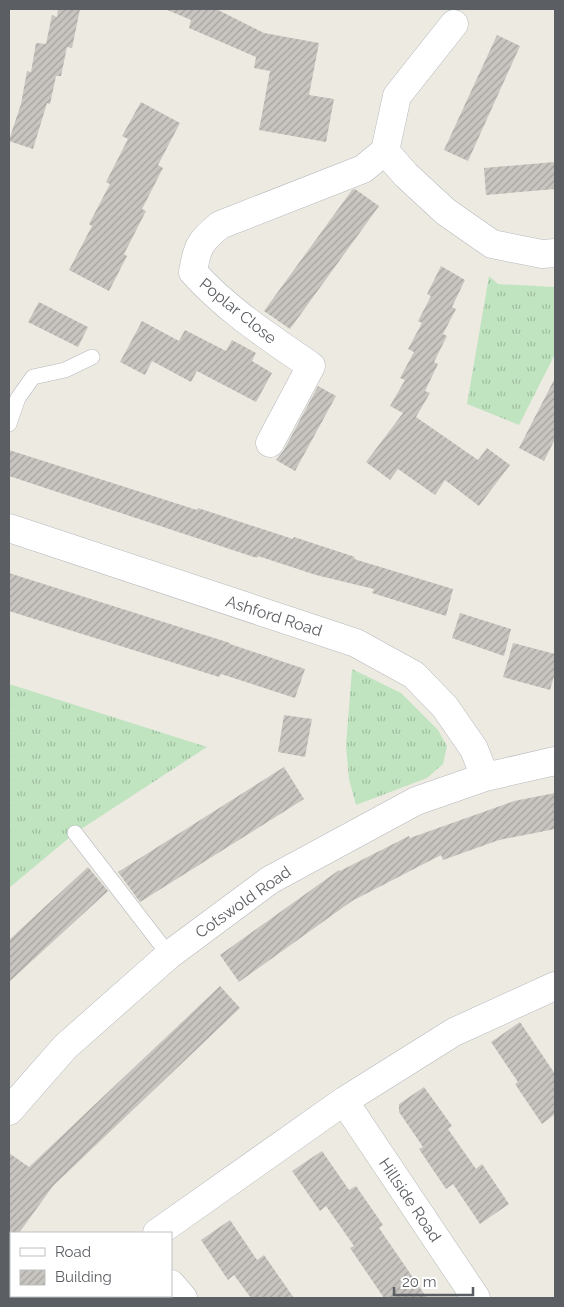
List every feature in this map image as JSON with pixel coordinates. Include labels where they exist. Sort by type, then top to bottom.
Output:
[{"type":"street","points":[[454,24],[397,96],[385,151],[406,175],[446,212],[492,244],[542,254],[555,253]]},
{"type":"street","name":"Poplar Close","points":[[270,443],[311,366],[245,320],[212,293],[193,272],[196,253],[205,238],[220,224],[363,169],[385,151]]},
{"type":"street","name":"Ashford Road","points":[[9,528],[356,643],[414,675],[445,706],[474,749],[485,777]]},
{"type":"street","name":"Cotswold Road","points":[[9,1111],[65,1047],[169,955],[270,880],[416,802],[485,777],[555,760]]},
{"type":"street","points":[[158,1232],[344,1101],[454,1032],[552,993]]},
{"type":"street","name":"Hillside Road","points":[[344,1101],[476,1298]]},
{"type":"street","points":[[172,1285],[183,1298]]},
{"type":"lane","points":[[9,424],[18,398],[33,377],[65,370],[92,357]]},
{"type":"lane","points":[[75,833],[169,955]]},
{"type":"green space","points":[[489,276],[498,284],[555,287],[555,354],[519,425],[467,404]]},
{"type":"green space","points":[[352,669],[401,693],[438,730],[447,746],[443,764],[427,778],[356,805],[349,779],[346,746]]},
{"type":"green space","points":[[9,684],[207,747],[75,833],[9,888]]},
{"type":"building","points":[[58,9],[80,9],[72,48],[67,47],[61,76],[56,76],[50,104],[47,103],[33,149],[9,140],[21,104],[27,71],[31,72],[36,43],[46,44],[52,15],[57,17]]},
{"type":"building","points":[[165,9],[216,9],[264,33],[319,43],[309,95],[334,99],[326,142],[259,130],[270,71],[254,68],[256,57],[189,28],[191,20]]},
{"type":"building","points":[[497,35],[520,46],[468,161],[444,150]]},
{"type":"building","points":[[141,102],[180,123],[158,165],[163,168],[142,209],[146,211],[124,254],[127,256],[109,291],[69,270],[92,226],[89,224],[110,184],[106,182],[128,139],[122,136]]},
{"type":"building","points":[[555,162],[555,189],[486,195],[484,168]]},
{"type":"building","points":[[355,189],[379,206],[290,329],[264,311],[352,190]]},
{"type":"building","points":[[441,266],[465,280],[452,307],[456,309],[443,334],[447,336],[434,362],[438,364],[425,391],[430,393],[416,417],[478,460],[487,448],[510,465],[479,506],[445,480],[435,495],[398,469],[390,480],[366,462],[403,413],[390,406],[405,380],[400,378],[414,352],[408,349],[422,323],[418,321],[431,296],[427,294]]},
{"type":"building","points":[[39,302],[88,327],[78,347],[28,322]]},
{"type":"building","points":[[142,321],[179,341],[185,330],[226,351],[232,340],[256,353],[252,361],[272,373],[256,402],[197,371],[191,382],[152,361],[145,375],[120,362]]},
{"type":"building","points":[[555,378],[555,439],[544,461],[519,448]]},
{"type":"building","points":[[318,386],[336,396],[295,471],[276,460],[284,450]]},
{"type":"building","points":[[9,450],[197,510],[198,508],[293,539],[294,537],[355,557],[354,559],[453,589],[446,616],[372,593],[374,589],[316,575],[258,556],[257,558],[9,476]]},
{"type":"building","points":[[9,573],[230,643],[305,669],[295,698],[221,674],[219,677],[9,611]]},
{"type":"building","points":[[460,613],[511,629],[504,656],[452,638]]},
{"type":"building","points":[[513,643],[555,654],[555,673],[550,690],[503,677]]},
{"type":"building","points":[[284,715],[312,719],[305,757],[278,752]]},
{"type":"building","points":[[284,767],[304,799],[140,902],[118,872]]},
{"type":"building","points":[[555,793],[555,829],[499,840],[443,860],[441,855],[352,901],[239,982],[220,955],[339,870],[409,836],[410,838],[514,801]]},
{"type":"building","points":[[88,867],[108,891],[9,982],[9,940]]},
{"type":"building","points":[[220,986],[240,1008],[53,1186],[20,1232],[10,1232],[9,1248],[9,1153],[29,1167]]},
{"type":"building","points":[[520,1022],[555,1074],[555,1114],[542,1124],[515,1084],[518,1082],[491,1042]]},
{"type":"building","points":[[424,1087],[452,1126],[448,1129],[476,1169],[482,1164],[509,1204],[480,1224],[453,1184],[446,1189],[419,1149],[423,1147],[399,1112],[399,1104]]},
{"type":"building","points":[[322,1151],[349,1190],[356,1186],[383,1225],[379,1228],[427,1298],[384,1298],[350,1248],[354,1246],[326,1206],[320,1211],[292,1171]]},
{"type":"building","points":[[230,1220],[257,1260],[264,1255],[294,1298],[251,1298],[234,1275],[228,1280],[201,1240]]}]
